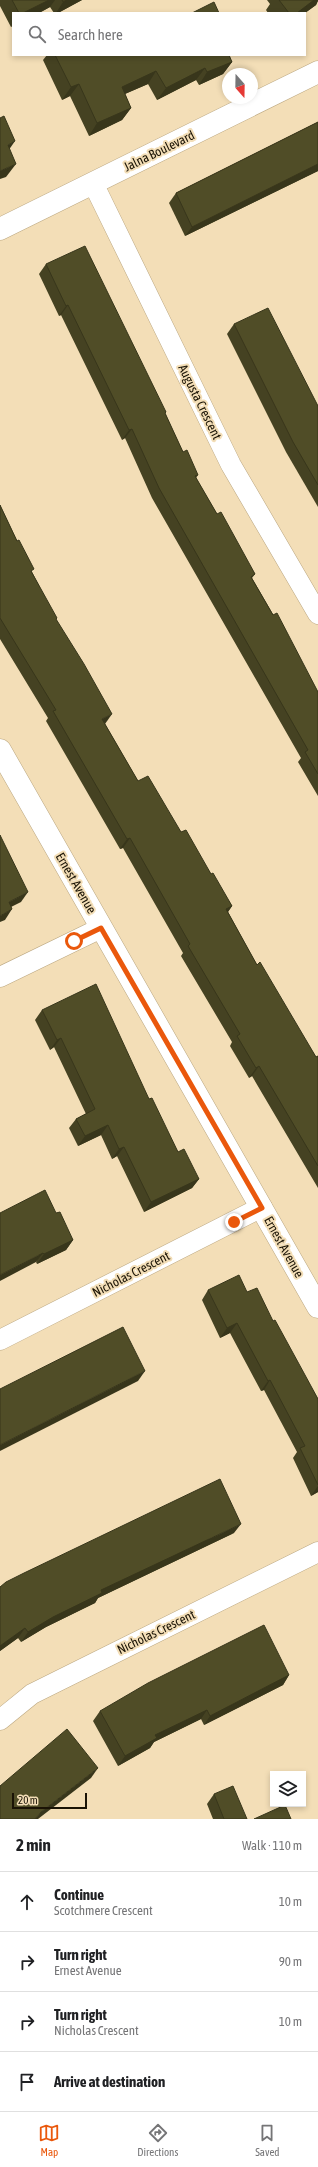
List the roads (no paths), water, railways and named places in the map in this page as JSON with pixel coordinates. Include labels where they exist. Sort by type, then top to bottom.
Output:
[{"type":"street","name":"Jalna Boulevard","points":[[0,229],[318,72]]},
{"type":"street","name":"Augusta Crescent","points":[[93,183],[231,465],[318,614]]},
{"type":"street","name":"Ernest Avenue","points":[[0,750],[318,1307]]},
{"type":"street","points":[[0,977],[101,928]]},
{"type":"street","name":"Nicholas Crescent","points":[[0,1340],[262,1208]]},
{"type":"street","name":"Nicholas Crescent","points":[[0,1720],[32,1694],[318,1552]]}]
